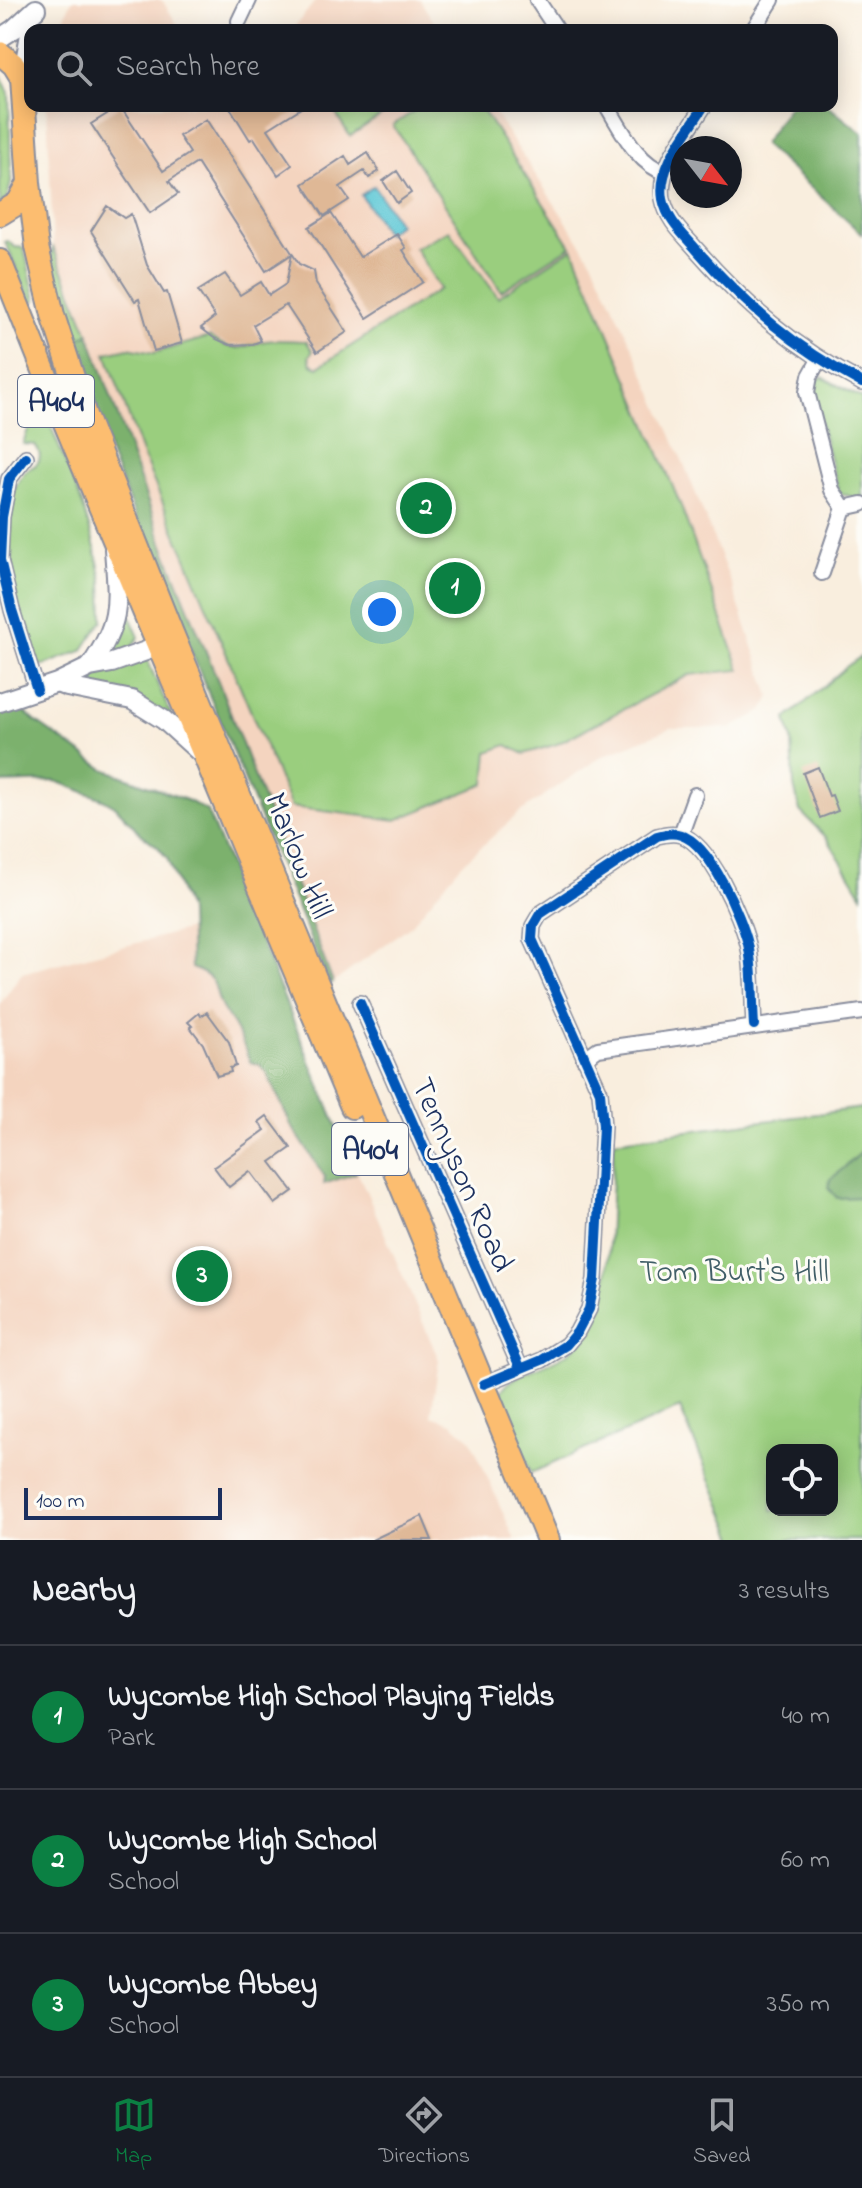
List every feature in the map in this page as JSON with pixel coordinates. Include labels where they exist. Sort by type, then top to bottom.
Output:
[{"type":"main road","points":[[0,53],[14,65],[22,78]]},
{"type":"main road","name":"Marlow Hill","points":[[22,78],[24,108]]},
{"type":"main road","name":"Marlow Hill","points":[[24,112],[37,247],[53,315],[86,418],[206,758],[532,1540]]},
{"type":"main road","points":[[0,214],[18,203],[29,183]]},
{"type":"main road","name":"Marlow Hill","points":[[0,261],[114,540],[166,639],[548,1540]]},
{"type":"street","points":[[239,21],[249,0]]},
{"type":"street","points":[[537,0],[553,24]]},
{"type":"street","points":[[757,24],[772,0]]},
{"type":"street","points":[[33,24],[39,5]]},
{"type":"street","points":[[0,38],[39,5]]},
{"type":"street","points":[[22,78],[24,66]]},
{"type":"street","points":[[611,112],[635,149],[652,168],[666,173]]},
{"type":"street","points":[[700,112],[672,156],[666,173],[663,198],[671,220],[733,291],[769,324],[862,383]]},
{"type":"street","points":[[820,358],[810,376],[807,392],[832,490],[844,508]]},
{"type":"street","points":[[26,457],[9,479],[2,517],[0,560],[37,690]]},
{"type":"street","points":[[844,508],[862,504]]},
{"type":"street","points":[[822,573],[844,508]]},
{"type":"street","points":[[90,667],[109,639],[115,621],[118,603],[114,540]]},
{"type":"street","points":[[0,702],[57,683],[90,667],[112,663],[166,639]]},
{"type":"street","points":[[57,683],[132,700],[164,720],[206,758]]},
{"type":"street","points":[[681,834],[695,795]]},
{"type":"street","points":[[484,1384],[542,1360],[566,1345],[589,1309],[595,1279],[603,1126],[600,1092],[532,939],[536,921],[548,908],[657,836],[681,834],[714,869],[736,904],[749,947],[754,1025]]},
{"type":"street","name":"Tennyson Road","points":[[360,1003],[520,1367]]},
{"type":"street","points":[[584,1059],[598,1049],[862,1012]]},
{"type":"shaded area","points":[[72,0],[162,0],[177,24],[62,24]]},
{"type":"shaded area","points":[[316,0],[420,0],[435,24],[297,24]]},
{"type":"shaded area","points":[[47,112],[494,112],[593,262],[631,343],[731,583],[770,696],[763,711],[731,728],[671,728],[602,756],[520,812],[461,865],[410,926],[333,983],[164,548],[104,375],[53,247]]},
{"type":"shaded area","points":[[240,916],[367,1193],[439,1360],[431,1416],[452,1423],[471,1440],[515,1540],[0,1540],[0,1004],[22,973]]},
{"type":"green space","points":[[0,73],[9,93],[11,183],[7,198],[0,205]]},
{"type":"green space","points":[[335,112],[386,112],[350,136]]},
{"type":"green space","points":[[413,112],[484,112],[571,246],[501,291],[393,125]]},
{"type":"green space","points":[[785,112],[836,112],[862,133],[862,234],[763,144]]},
{"type":"green space","points":[[449,230],[498,297],[573,248],[681,506],[740,670],[689,675],[557,744],[524,754],[507,745],[488,752],[485,784],[396,820],[291,807],[143,456],[106,353],[128,348],[154,353],[209,337],[233,348],[271,340],[306,341],[313,351],[309,357],[311,364],[318,367],[440,289],[415,248]]},
{"type":"green space","points":[[5,242],[15,247],[24,248],[36,300],[31,302]]},
{"type":"green space","points":[[53,247],[89,334],[77,339],[66,301],[51,268]]},
{"type":"green space","points":[[89,334],[164,548],[333,983],[329,984],[114,465],[98,421],[92,377],[77,339]]},
{"type":"green space","points":[[822,377],[862,398],[862,500],[839,493],[812,392]]},
{"type":"green space","points":[[39,397],[82,503],[95,548],[102,580],[103,620],[82,651],[44,665],[37,665],[25,635],[9,575],[4,539],[4,525],[14,491],[24,473],[40,458],[35,445],[23,444]]},
{"type":"green space","points":[[127,609],[139,637],[130,649],[111,655],[120,639]]},
{"type":"green space","points":[[862,656],[862,895],[827,838],[800,811],[794,786],[792,740],[786,719]]},
{"type":"green space","points":[[147,659],[173,720],[76,683]]},
{"type":"green space","points":[[0,711],[25,712],[104,769],[189,801],[207,811],[356,1173],[324,1184],[325,1177],[291,1125],[267,1073],[259,1064],[250,1062],[239,1035],[220,1004],[213,981],[191,968],[189,912],[167,858],[158,847],[115,806],[103,799],[56,781],[0,783]]},
{"type":"green space","name":"Tom Burt's Hill","points":[[862,1108],[862,1540],[736,1540],[680,1408],[531,1473],[499,1394],[513,1380],[562,1357],[584,1338],[600,1308],[607,1273],[614,1141]]},
{"type":"green space","points":[[862,1152],[862,1197],[837,1198],[828,1187],[831,1179]]},
{"type":"water","points":[[374,186],[399,224],[386,233],[361,195]]},
{"type":"building","points":[[110,112],[124,112],[163,171],[190,153],[179,136],[206,119],[299,264],[314,271],[316,284],[347,332],[317,352],[286,305],[253,325],[261,341],[253,344],[230,345],[201,328],[215,317],[198,291],[225,274],[240,295],[261,282],[269,295],[286,284],[292,254],[266,271],[197,163],[169,181],[178,194],[150,213],[91,124]]},
{"type":"building","points":[[233,112],[295,112],[268,129],[292,165],[278,175],[254,138],[250,140]]},
{"type":"building","points":[[368,153],[379,171],[369,178],[364,171],[340,187],[349,200],[324,216],[303,184],[345,156],[350,165]]},
{"type":"building","points":[[397,171],[411,193],[397,203],[383,181]]},
{"type":"building","points":[[107,206],[124,218],[131,214],[147,265],[164,293],[167,292],[182,343],[154,351],[139,299],[135,301],[91,231]]},
{"type":"building","points":[[331,213],[360,257],[397,234],[423,282],[367,318],[309,227]]},
{"type":"building","points":[[818,767],[838,811],[820,818],[803,773]]},
{"type":"building","points":[[207,1012],[229,1042],[236,1066],[230,1068],[231,1072],[217,1076],[203,1044],[188,1022],[199,1013],[201,1016]]},
{"type":"building","points":[[267,1116],[291,1148],[271,1162],[293,1191],[275,1204],[250,1171],[229,1187],[214,1167],[265,1130],[259,1122]]},
{"type":"building","points":[[422,1516],[432,1540],[372,1540]]},
{"type":"cycle path","points":[[700,112],[675,150],[665,174],[662,187],[668,214],[696,249],[753,307],[793,340],[862,383]]},
{"type":"cycle path","points":[[26,457],[9,479],[2,517],[0,560],[37,690]]},
{"type":"cycle path","points":[[484,1384],[542,1360],[566,1345],[589,1309],[595,1279],[603,1126],[600,1092],[532,939],[533,926],[540,914],[657,836],[681,835],[703,852],[723,882],[739,916],[750,954],[754,1025]]},
{"type":"cycle path","points":[[360,1003],[520,1367]]},
{"type":"place","name":"Wycombe High School","points":[[426,508]]},
{"type":"place","name":"Wycombe High School Playing Fields","points":[[455,588]]},
{"type":"place","name":"Wycombe Abbey","points":[[202,1276]]}]
